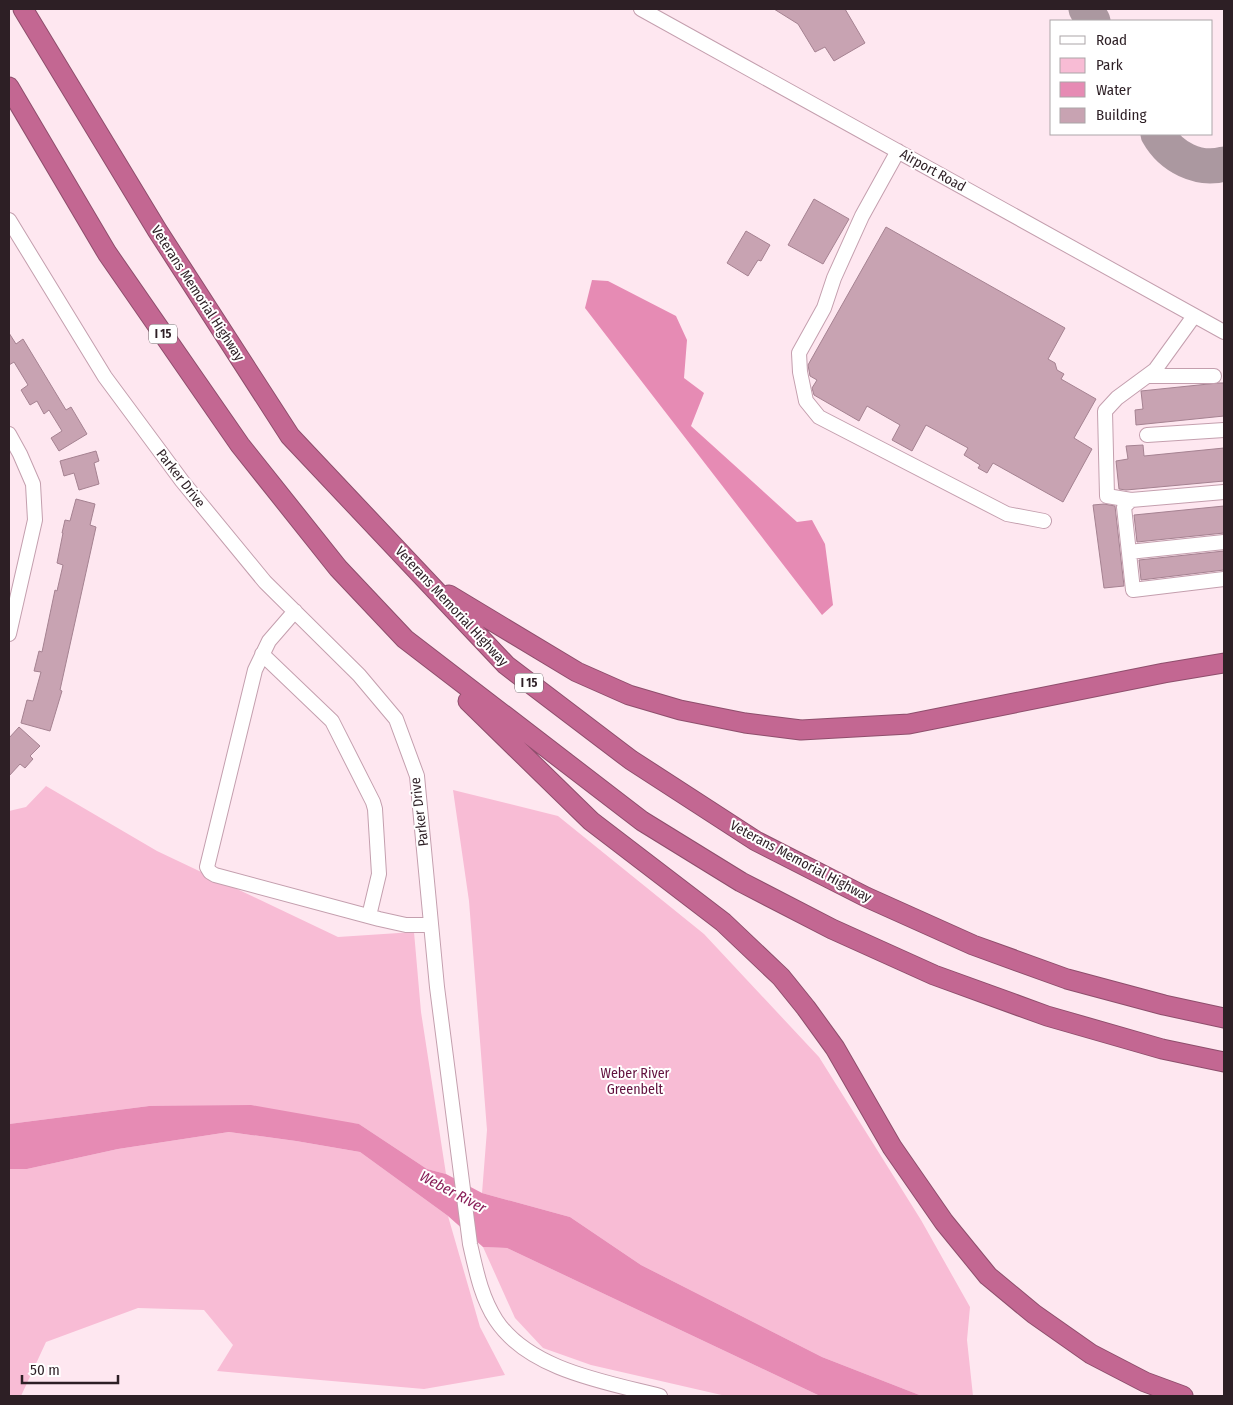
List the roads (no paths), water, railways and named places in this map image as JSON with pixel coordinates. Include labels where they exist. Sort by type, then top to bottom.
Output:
[{"type":"highway","name":"Veterans Memorial Highway","points":[[24,9],[156,230],[290,436],[506,665],[631,760],[756,841],[866,897],[974,945],[1067,979],[1164,1005],[1224,1018]]},
{"type":"highway","name":"I 15","points":[[9,87],[107,253],[240,445],[338,568],[405,639],[642,821],[741,882],[832,930],[934,975],[1047,1016],[1162,1049],[1224,1062]]},
{"type":"highway","points":[[430,583],[577,672],[629,695],[680,710],[745,723],[801,730],[909,724],[1164,673],[1224,663]]},
{"type":"highway","points":[[405,639],[592,821],[723,922],[781,977],[835,1048],[892,1147],[939,1214],[988,1276],[1034,1314],[1091,1354],[1144,1382],[1183,1396]]},
{"type":"street","name":"Airport Road","points":[[641,9],[1224,332]]},
{"type":"street","points":[[898,151],[862,216],[834,278],[824,308],[799,353],[800,372],[806,401],[819,417],[999,510],[1007,514],[1044,522]]},
{"type":"street","name":"Parker Drive","points":[[9,220],[106,377],[188,489],[265,582],[360,675],[396,718],[417,776],[431,925],[470,1244],[479,1285],[496,1320],[514,1341],[538,1358],[587,1377],[660,1396]]},
{"type":"street","points":[[1194,316],[1155,370],[1117,398],[1105,411],[1106,496],[1131,500],[1224,492]]},
{"type":"street","points":[[1148,376],[1214,376]]},
{"type":"street","points":[[1147,435],[1224,430]]},
{"type":"street","points":[[9,434],[33,484],[35,520],[9,634]]},
{"type":"street","points":[[1131,500],[1124,507],[1133,590],[1224,579]]},
{"type":"street","points":[[1129,552],[1224,542]]},
{"type":"street","points":[[295,611],[269,641],[254,670],[207,867],[215,875],[369,916],[406,925],[431,925]]},
{"type":"street","points":[[262,654],[332,721],[373,802],[379,865],[377,884],[369,916]]},
{"type":"water","points":[[592,280],[608,281],[676,316],[687,340],[684,378],[704,393],[691,426],[797,522],[812,520],[825,544],[833,605],[822,615],[585,308]]},
{"type":"water","name":"Weber River","points":[[251,1105],[359,1124],[427,1169],[446,1174],[482,1193],[570,1217],[641,1265],[822,1357],[922,1396],[820,1396],[507,1248],[483,1247],[448,1216],[360,1152],[229,1132],[118,1149],[27,1169],[9,1169],[9,1124],[149,1106]]},
{"type":"park label","name":"Weber River Greenbelt","points":[[635,1082]]}]
